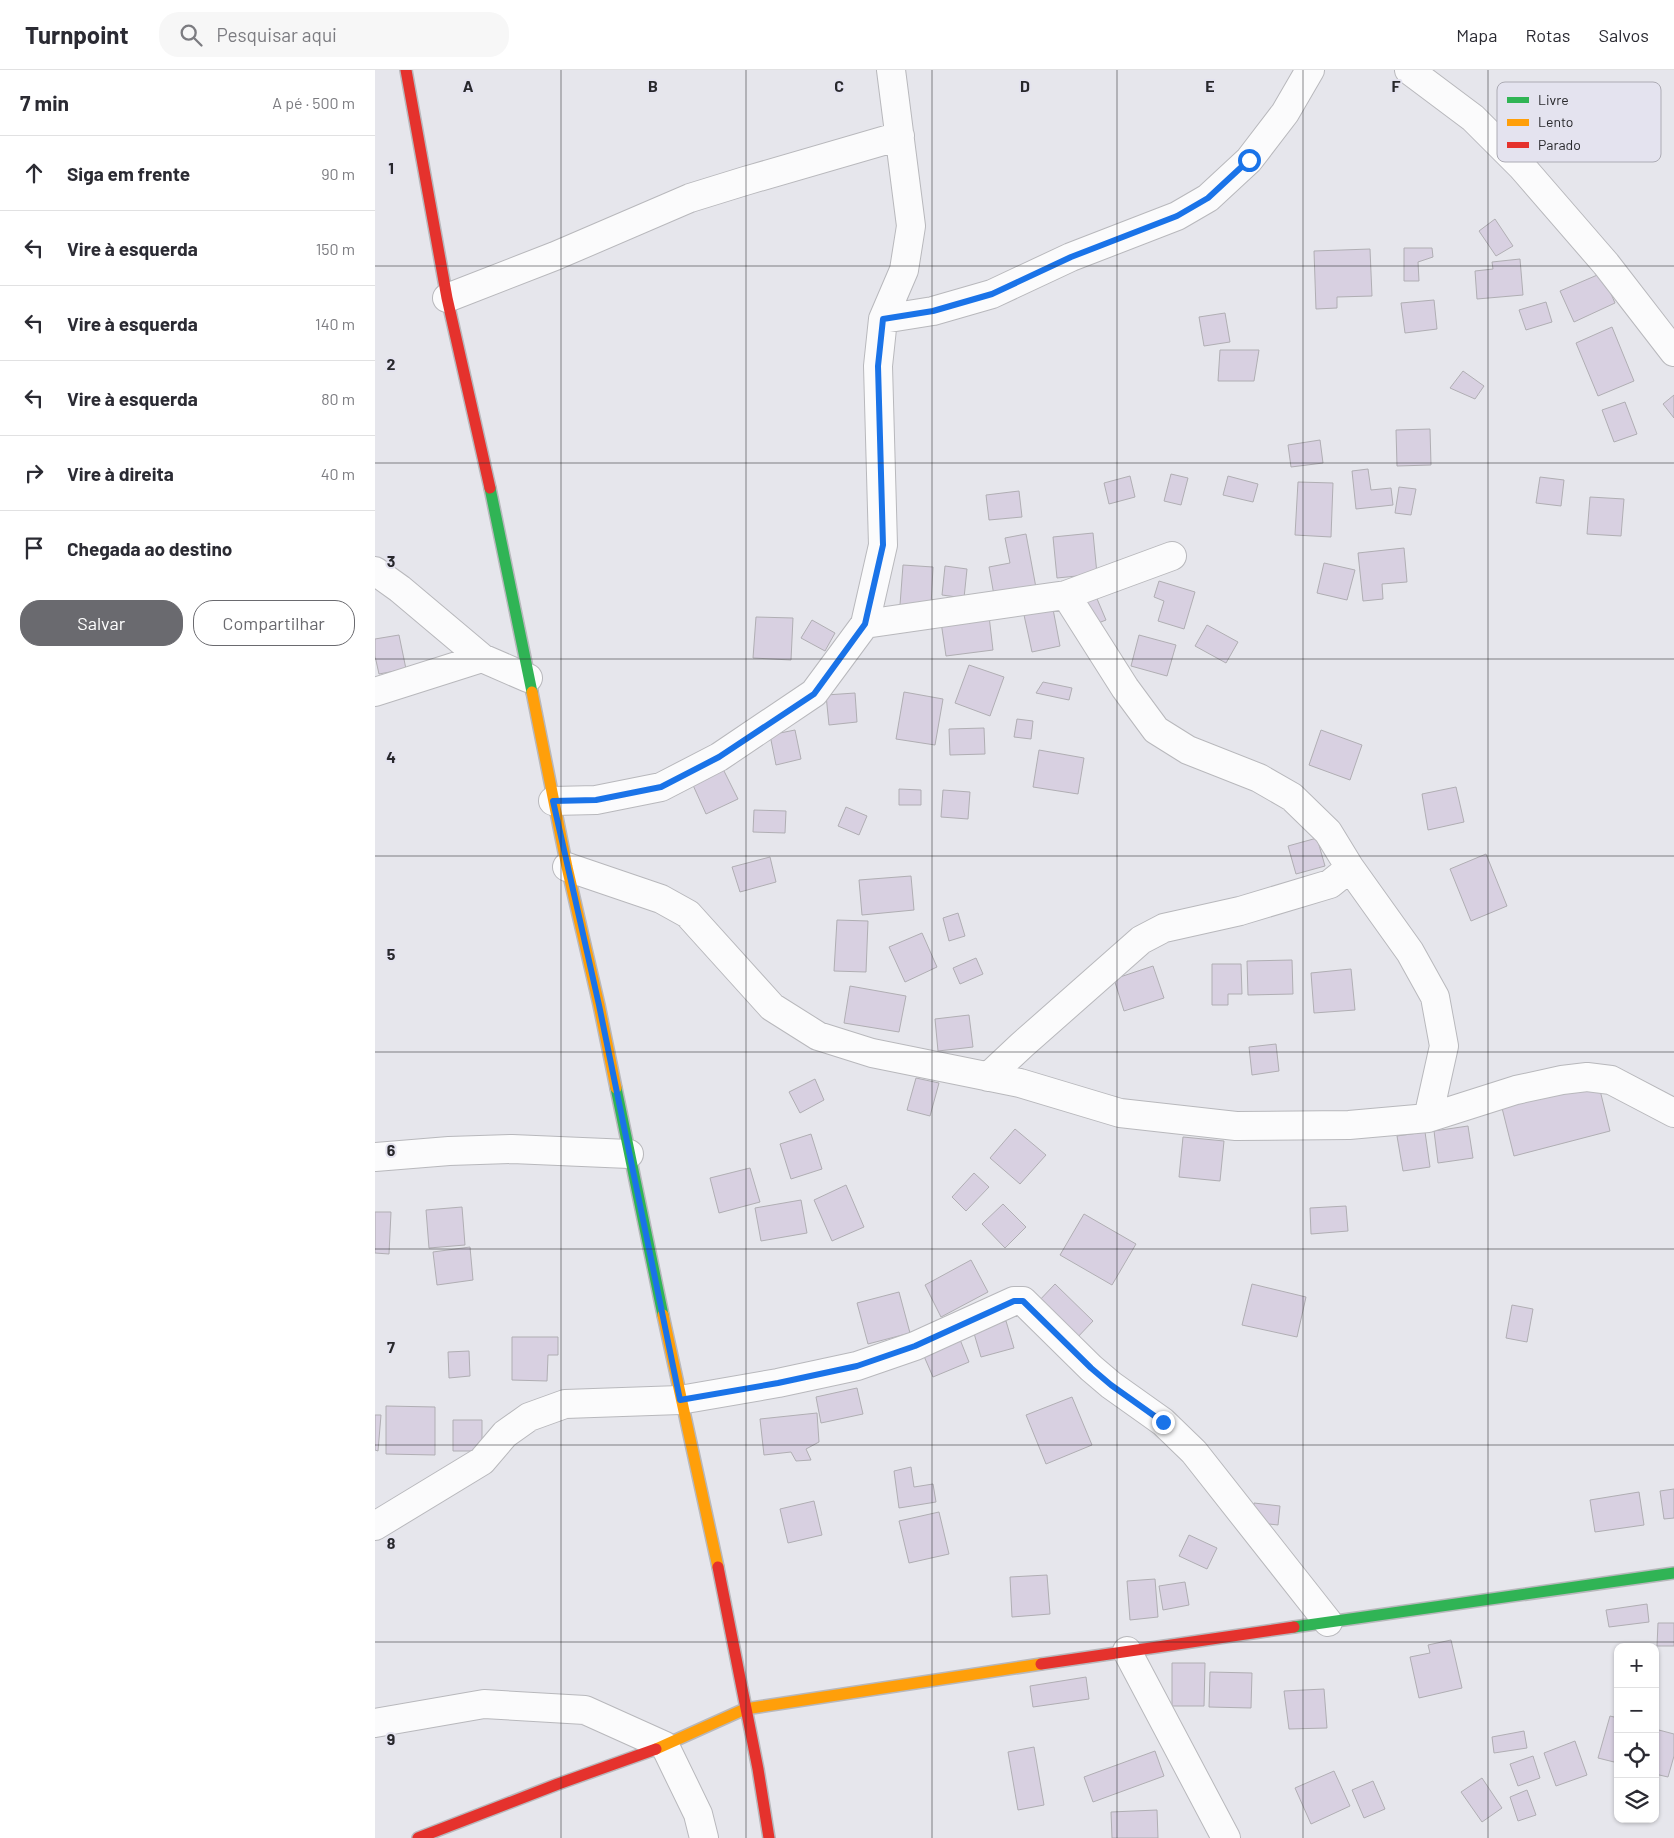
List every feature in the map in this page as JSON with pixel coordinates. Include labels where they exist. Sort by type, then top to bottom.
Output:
[{"type":"main road","points":[[406,70],[447,298],[499,527],[553,801],[599,1005],[680,1400],[713,1543],[769,1838]]},
{"type":"main road","points":[[418,1838],[665,1746],[745,1709],[1127,1651],[1674,1573]]},
{"type":"street","points":[[553,801],[596,800],[661,787],[719,757],[814,694],[865,624],[883,545],[878,366],[883,319],[904,270],[911,226],[891,70]]},
{"type":"street","points":[[883,319],[933,311],[992,294],[1071,257],[1177,216],[1208,198],[1249,160],[1285,113],[1310,70]]},
{"type":"street","points":[[1409,70],[1473,118],[1497,142]]},
{"type":"street","points":[[447,298],[555,256],[690,198],[900,136]]},
{"type":"street","points":[[1517,162],[1606,264],[1674,352]]},
{"type":"street","points":[[865,624],[1066,595],[1172,556]]},
{"type":"street","points":[[375,570],[481,658],[528,678]]},
{"type":"street","points":[[1066,595],[1125,688],[1156,730],[1188,750],[1259,778],[1292,797],[1328,832],[1410,952],[1435,997],[1444,1046],[1428,1118]]},
{"type":"street","points":[[375,692],[481,658]]},
{"type":"street","points":[[567,867],[661,899],[688,914],[771,1007],[818,1036],[871,1053],[1020,1083],[1120,1113],[1236,1126],[1349,1125],[1428,1118],[1516,1090],[1562,1080],[1587,1077],[1611,1080],[1674,1113]]},
{"type":"street","points":[[988,1077],[1141,940],[1164,928],[1240,911],[1330,884],[1351,868]]},
{"type":"street","points":[[375,1157],[449,1151],[512,1149],[629,1154]]},
{"type":"street","points":[[375,1526],[482,1461],[505,1434],[529,1417],[565,1404],[680,1400],[778,1383],[857,1366],[915,1346],[1014,1301],[1023,1301],[1091,1368],[1111,1385],[1163,1422],[1194,1452],[1328,1622]]},
{"type":"street","points":[[1127,1651],[1227,1838]]},
{"type":"street","points":[[375,1723],[484,1704],[585,1710],[665,1746],[698,1814],[704,1838]]},
{"type":"building","points":[[1495,219],[1513,246],[1496,256],[1479,231]]},
{"type":"building","points":[[1404,248],[1432,248],[1433,257],[1418,262],[1419,281],[1404,281]]},
{"type":"building","points":[[1370,249],[1372,296],[1337,297],[1337,308],[1316,309],[1314,251]]},
{"type":"building","points":[[1520,259],[1523,295],[1477,299],[1475,271],[1493,269],[1492,262]]},
{"type":"building","points":[[1602,273],[1615,303],[1574,322],[1560,291]]},
{"type":"building","points":[[1434,300],[1437,329],[1405,333],[1401,303]]},
{"type":"building","points":[[1546,302],[1552,322],[1526,330],[1519,310]]},
{"type":"building","points":[[1225,313],[1230,342],[1204,346],[1199,317]]},
{"type":"building","points":[[1612,327],[1634,381],[1598,396],[1576,343]]},
{"type":"building","points":[[1220,350],[1259,350],[1254,381],[1218,381]]},
{"type":"building","points":[[1463,371],[1484,386],[1475,399],[1450,388]]},
{"type":"building","points":[[1674,395],[1674,418],[1663,404]]},
{"type":"building","points":[[1625,402],[1637,434],[1614,442],[1602,410]]},
{"type":"building","points":[[1430,429],[1431,465],[1397,466],[1396,430]]},
{"type":"building","points":[[1320,440],[1323,463],[1291,467],[1288,445]]},
{"type":"building","points":[[1368,469],[1371,490],[1391,488],[1393,505],[1356,509],[1352,471]]},
{"type":"building","points":[[1171,474],[1188,478],[1181,505],[1164,501]]},
{"type":"building","points":[[1130,476],[1135,497],[1109,504],[1104,483]]},
{"type":"building","points":[[1228,476],[1258,484],[1253,502],[1223,495]]},
{"type":"building","points":[[1540,477],[1564,480],[1561,506],[1536,503]]},
{"type":"building","points":[[1298,482],[1333,483],[1331,537],[1295,535]]},
{"type":"building","points":[[1399,487],[1416,489],[1411,515],[1395,513]]},
{"type":"building","points":[[1019,491],[1022,517],[989,520],[986,495]]},
{"type":"building","points":[[1590,497],[1624,499],[1621,536],[1587,534]]},
{"type":"building","points":[[1093,533],[1097,574],[1057,578],[1053,537]]},
{"type":"building","points":[[1026,534],[1037,593],[995,601],[989,567],[1010,563],[1005,538]]},
{"type":"building","points":[[1404,548],[1407,582],[1382,584],[1383,599],[1363,601],[1358,553]]},
{"type":"building","points":[[1324,563],[1355,570],[1347,600],[1317,593]]},
{"type":"building","points":[[903,565],[933,567],[931,606],[900,605]]},
{"type":"building","points":[[945,566],[967,569],[964,598],[942,595]]},
{"type":"building","points":[[1159,581],[1195,592],[1184,629],[1158,621],[1164,601],[1154,597]]},
{"type":"building","points":[[1095,594],[1106,620],[1088,627],[1077,601]]},
{"type":"building","points":[[1053,609],[1060,646],[1032,652],[1024,615]]},
{"type":"building","points":[[989,616],[993,650],[946,656],[941,622]]},
{"type":"building","points":[[756,617],[793,618],[791,660],[753,658]]},
{"type":"building","points":[[812,620],[835,633],[825,651],[801,638]]},
{"type":"building","points":[[1207,625],[1238,642],[1226,663],[1195,646]]},
{"type":"building","points":[[399,635],[406,669],[379,674],[375,656],[375,639]]},
{"type":"building","points":[[1139,635],[1176,645],[1167,676],[1131,666]]},
{"type":"building","points":[[969,665],[1004,677],[990,716],[955,703]]},
{"type":"building","points":[[1043,682],[1072,688],[1069,700],[1036,693]]},
{"type":"building","points":[[904,692],[943,699],[935,745],[896,739]]},
{"type":"building","points":[[855,693],[857,722],[829,725],[826,695]]},
{"type":"building","points":[[1017,719],[1033,721],[1031,739],[1014,737]]},
{"type":"building","points":[[984,728],[985,754],[950,755],[949,729]]},
{"type":"building","points":[[795,730],[801,759],[776,765],[770,735]]},
{"type":"building","points":[[1321,730],[1362,745],[1350,780],[1309,765]]},
{"type":"building","points":[[1039,750],[1084,758],[1078,794],[1033,787]]},
{"type":"building","points":[[723,769],[738,799],[706,814],[692,783]]},
{"type":"building","points":[[1456,787],[1464,822],[1428,830],[1422,794]]},
{"type":"building","points":[[899,789],[921,790],[921,805],[899,805]]},
{"type":"building","points":[[943,790],[970,792],[968,819],[941,817]]},
{"type":"building","points":[[846,807],[867,816],[859,835],[838,826]]},
{"type":"building","points":[[754,810],[786,811],[785,833],[753,832]]},
{"type":"building","points":[[1317,838],[1325,866],[1296,874],[1288,846]]},
{"type":"building","points":[[1486,854],[1507,906],[1471,921],[1450,869]]},
{"type":"building","points":[[770,857],[776,882],[740,892],[732,867]]},
{"type":"building","points":[[911,876],[914,910],[862,915],[859,880]]},
{"type":"building","points":[[958,913],[965,936],[949,941],[943,918]]},
{"type":"building","points":[[837,920],[868,921],[866,972],[834,971]]},
{"type":"building","points":[[922,933],[937,967],[905,982],[889,947]]},
{"type":"building","points":[[976,958],[983,974],[960,984],[953,968]]},
{"type":"building","points":[[1292,960],[1293,994],[1248,995],[1247,961]]},
{"type":"building","points":[[1212,964],[1241,964],[1242,994],[1228,994],[1228,1005],[1212,1005]]},
{"type":"building","points":[[1153,966],[1164,998],[1124,1011],[1114,979]]},
{"type":"building","points":[[1351,969],[1355,1010],[1314,1013],[1311,973]]},
{"type":"building","points":[[850,986],[906,996],[899,1032],[844,1023]]},
{"type":"building","points":[[969,1015],[973,1047],[938,1051],[935,1019]]},
{"type":"building","points":[[1276,1044],[1279,1071],[1252,1075],[1249,1047]]},
{"type":"building","points":[[916,1078],[939,1083],[930,1116],[907,1110]]},
{"type":"building","points":[[815,1079],[824,1100],[800,1113],[789,1092]]},
{"type":"building","points":[[1598,1082],[1610,1131],[1514,1156],[1499,1096]]},
{"type":"building","points":[[1468,1126],[1473,1158],[1438,1163],[1434,1131]]},
{"type":"building","points":[[1015,1129],[1046,1155],[1020,1184],[990,1158]]},
{"type":"building","points":[[1425,1132],[1430,1167],[1403,1171],[1397,1136]]},
{"type":"building","points":[[811,1134],[822,1169],[791,1179],[780,1144]]},
{"type":"building","points":[[1183,1137],[1224,1141],[1220,1181],[1179,1177]]},
{"type":"building","points":[[750,1168],[760,1202],[719,1213],[710,1178]]},
{"type":"building","points":[[974,1173],[989,1187],[966,1211],[952,1197]]},
{"type":"building","points":[[846,1185],[864,1227],[832,1241],[814,1200]]},
{"type":"building","points":[[801,1200],[807,1233],[761,1241],[755,1208]]},
{"type":"building","points":[[1003,1204],[1026,1227],[1005,1248],[982,1224]]},
{"type":"building","points":[[1346,1206],[1348,1231],[1311,1234],[1310,1208]]},
{"type":"building","points":[[462,1207],[465,1245],[429,1248],[426,1210]]},
{"type":"building","points":[[375,1212],[391,1212],[389,1254],[375,1253]]},
{"type":"building","points":[[1084,1214],[1136,1244],[1112,1285],[1060,1255]]},
{"type":"building","points":[[470,1247],[473,1280],[437,1285],[433,1252]]},
{"type":"building","points":[[971,1260],[988,1292],[941,1317],[925,1285]]},
{"type":"building","points":[[1055,1284],[1093,1321],[1075,1340],[1036,1304]]},
{"type":"building","points":[[1252,1284],[1306,1297],[1297,1337],[1242,1325]]},
{"type":"building","points":[[899,1292],[910,1333],[868,1344],[857,1303]]},
{"type":"building","points":[[1512,1305],[1533,1309],[1527,1342],[1506,1338]]},
{"type":"building","points":[[1006,1321],[1014,1348],[981,1357],[973,1330]]},
{"type":"building","points":[[957,1332],[969,1362],[933,1377],[920,1347]]},
{"type":"building","points":[[512,1337],[558,1337],[558,1355],[548,1355],[547,1381],[512,1380]]},
{"type":"building","points":[[469,1351],[470,1376],[449,1378],[448,1352]]},
{"type":"building","points":[[857,1388],[863,1414],[821,1423],[816,1397]]},
{"type":"building","points":[[1072,1397],[1092,1445],[1046,1464],[1026,1415]]},
{"type":"building","points":[[386,1406],[435,1407],[435,1455],[386,1454]]},
{"type":"building","points":[[817,1413],[819,1442],[806,1449],[811,1460],[796,1461],[791,1452],[764,1455],[760,1419]]},
{"type":"building","points":[[375,1415],[381,1415],[378,1451],[375,1450]]},
{"type":"building","points":[[453,1420],[482,1420],[482,1451],[453,1451]]},
{"type":"building","points":[[911,1467],[914,1487],[933,1484],[936,1502],[899,1508],[894,1471]]},
{"type":"building","points":[[1674,1489],[1674,1518],[1664,1519],[1660,1491]]},
{"type":"building","points":[[1639,1492],[1644,1525],[1595,1532],[1590,1500]]},
{"type":"building","points":[[814,1501],[822,1535],[788,1543],[780,1509]]},
{"type":"building","points":[[1254,1503],[1280,1506],[1278,1525],[1252,1522]]},
{"type":"building","points":[[939,1512],[949,1554],[909,1563],[899,1521]]},
{"type":"building","points":[[1189,1535],[1217,1548],[1207,1569],[1179,1556]]},
{"type":"building","points":[[1047,1575],[1050,1614],[1012,1617],[1010,1577]]},
{"type":"building","points":[[1155,1579],[1158,1617],[1130,1620],[1127,1581]]},
{"type":"building","points":[[1185,1582],[1189,1605],[1163,1610],[1159,1586]]},
{"type":"building","points":[[1647,1604],[1649,1622],[1609,1627],[1606,1610]]},
{"type":"building","points":[[1658,1623],[1674,1623],[1674,1646],[1659,1646],[1659,1643],[1657,1643]]},
{"type":"building","points":[[1451,1640],[1462,1688],[1419,1698],[1410,1657],[1430,1653],[1428,1645]]},
{"type":"building","points":[[1172,1663],[1205,1663],[1204,1706],[1172,1706]]},
{"type":"building","points":[[1210,1672],[1252,1673],[1251,1708],[1209,1707]]},
{"type":"building","points":[[1086,1677],[1089,1699],[1033,1707],[1030,1686]]},
{"type":"building","points":[[1324,1689],[1327,1728],[1289,1729],[1284,1691]]},
{"type":"building","points":[[1610,1716],[1614,1717],[1614,1762],[1598,1758]]},
{"type":"building","points":[[1659,1730],[1674,1734],[1674,1756],[1668,1777],[1659,1775]]},
{"type":"building","points":[[1524,1731],[1527,1748],[1494,1753],[1492,1737]]},
{"type":"building","points":[[1575,1741],[1587,1775],[1556,1786],[1544,1753]]},
{"type":"building","points":[[1034,1747],[1044,1805],[1018,1810],[1008,1752]]},
{"type":"building","points":[[1155,1751],[1164,1776],[1093,1802],[1084,1777]]},
{"type":"building","points":[[1533,1756],[1540,1778],[1518,1786],[1510,1764]]},
{"type":"building","points":[[1334,1771],[1350,1806],[1311,1824],[1295,1788]]},
{"type":"building","points":[[1482,1778],[1502,1808],[1482,1822],[1461,1792]]},
{"type":"building","points":[[1373,1781],[1385,1809],[1364,1818],[1352,1790]]},
{"type":"building","points":[[1527,1790],[1536,1815],[1518,1821],[1510,1797]]},
{"type":"building","points":[[1157,1810],[1158,1838],[1112,1838],[1111,1812]]},
{"type":"traffic: fast","points":[[490,488],[532,692]]},
{"type":"traffic: fast","points":[[616,1088],[663,1315]]},
{"type":"traffic: fast","points":[[1294,1627],[1674,1573]]},
{"type":"traffic: slow","points":[[532,692],[567,867],[616,1088]]},
{"type":"traffic: slow","points":[[663,1315],[718,1567]]},
{"type":"traffic: slow","points":[[656,1749],[745,1709],[1041,1664]]},
{"type":"traffic: jam","points":[[406,70],[447,298],[490,488]]},
{"type":"traffic: jam","points":[[718,1567],[758,1769],[769,1838]]},
{"type":"traffic: jam","points":[[1041,1664],[1294,1627]]},
{"type":"traffic: jam","points":[[418,1838],[558,1784],[656,1749]]},
{"type":"route","points":[[1163,1422],[1111,1385],[1091,1368],[1023,1301],[1014,1301],[915,1346],[857,1366],[778,1383],[680,1400],[599,1005],[553,801],[596,800],[661,787],[719,757],[814,694],[865,624],[883,545],[878,366],[883,319],[933,311],[992,294],[1071,257],[1177,216],[1208,198],[1249,160]]}]
